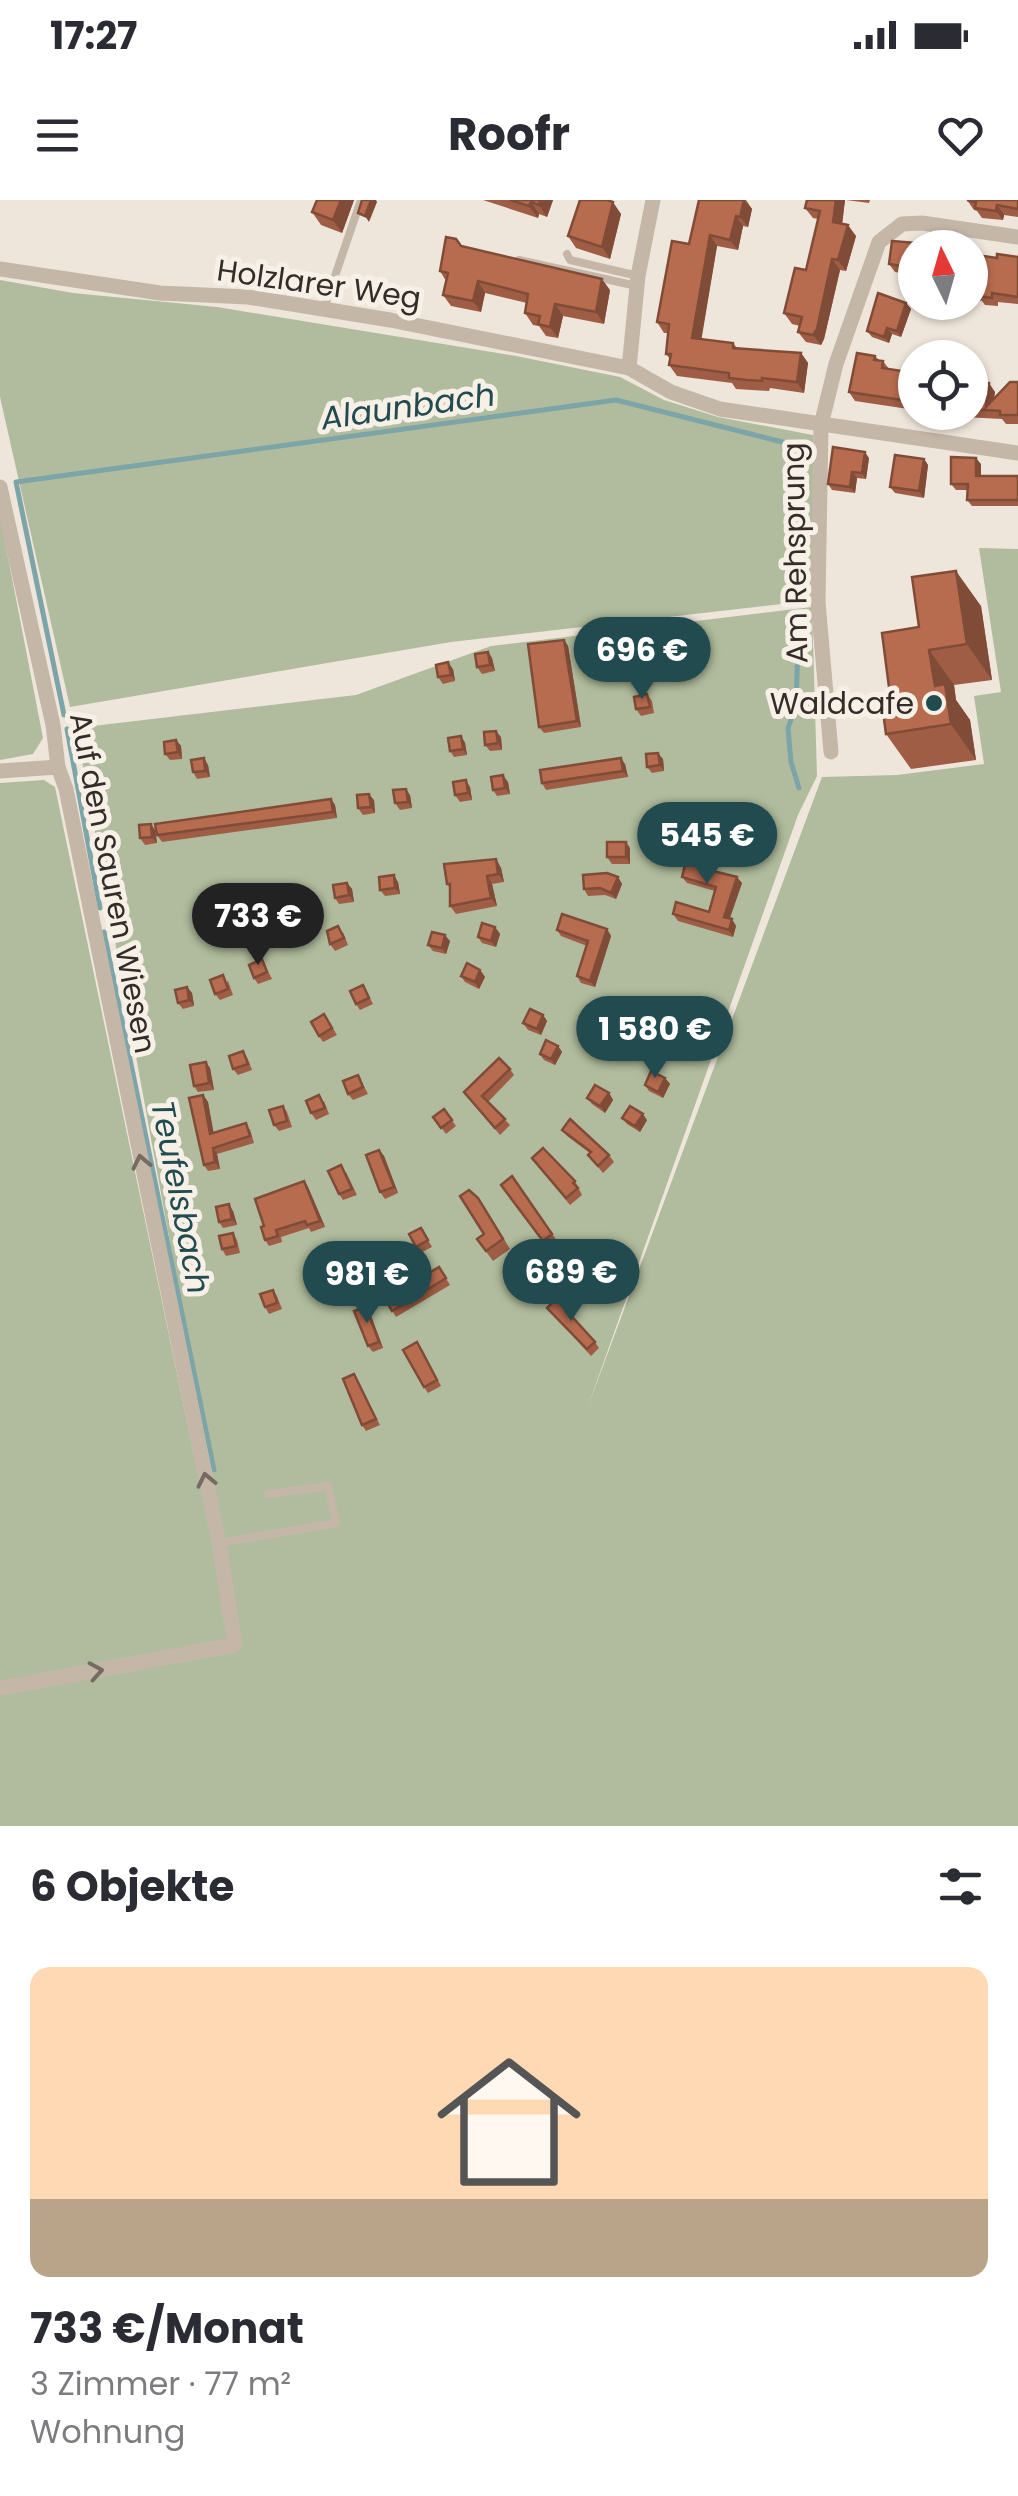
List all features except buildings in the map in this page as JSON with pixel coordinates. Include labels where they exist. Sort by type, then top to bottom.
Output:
[{"type":"street","points":[[628,368],[637,281],[653,200]]},
{"type":"street","points":[[1018,237],[922,223],[902,224],[887,233],[879,242],[836,364],[821,424],[1018,453]]},
{"type":"street","name":"Holzlarer Weg","points":[[0,269],[160,293],[248,296],[628,368]]},
{"type":"street","name":"Am Rehsprung","points":[[628,368],[671,392],[720,409],[821,424],[818,602],[830,752]]},
{"type":"street","name":"Auf den Sauren Wiesen","points":[[0,487],[54,725],[58,766],[66,789],[219,1543],[235,1646],[0,1688]]},
{"type":"street","points":[[0,771],[58,766]]},
{"type":"lane","points":[[324,308],[361,200]]},
{"type":"lane","points":[[567,254],[570,260],[637,281]]},
{"type":"lane","points":[[504,256],[637,281]]},
{"type":"lane","points":[[219,1543],[336,1523],[328,1486],[268,1494]]},
{"type":"green space","points":[[0,280],[73,293],[217,307],[516,356],[620,377],[664,400],[718,417],[813,435],[825,599],[451,642],[70,707],[0,397]]},
{"type":"green space","points":[[0,516],[43,738],[33,754],[0,760]]},
{"type":"green space","points":[[979,548],[1018,549],[1018,1826],[0,1826],[0,1693],[236,1648],[230,1571],[76,728],[356,695],[491,646],[812,607],[817,776],[798,815],[587,1409],[822,777],[897,775],[984,764],[974,696],[1001,692]]},
{"type":"green space","points":[[44,780],[55,787],[233,1643],[0,1685],[0,783]]},
{"type":"waterway","name":"Alaunbach","points":[[64,715],[16,482],[616,400],[802,447],[799,594]]},
{"type":"waterway","points":[[799,614],[796,706],[788,728],[791,762],[799,788]]},
{"type":"waterway","name":"Teufelsbach","points":[[67,729],[100,908]]},
{"type":"waterway","name":"Teufelsbach","points":[[104,932],[214,1470]]},
{"type":"place","name":"Waldcafe","points":[[934,703]]}]
